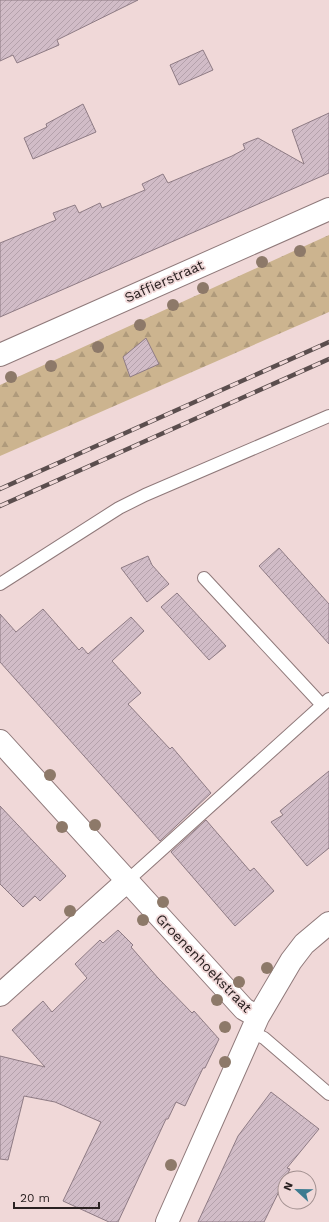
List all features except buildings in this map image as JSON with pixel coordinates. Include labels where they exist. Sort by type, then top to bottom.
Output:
[{"type":"street","name":"Saffierstraat","points":[[0,355],[329,209]]},
{"type":"street","name":"Groenenhoekstraat","points":[[0,741],[244,1009],[254,1024],[167,1222]]},
{"type":"street","points":[[0,995],[127,882]]},
{"type":"street","points":[[254,1024],[291,961],[304,944],[329,923]]},
{"type":"lane","points":[[0,584],[119,508],[329,416]]},
{"type":"lane","points":[[127,882],[325,702],[204,578]]},
{"type":"lane","points":[[254,1024],[264,1038],[329,1094]]},
{"type":"green space","points":[[329,235],[329,312],[0,456],[0,385]]},
{"type":"railway","points":[[0,489],[329,342]]},
{"type":"railway","points":[[0,506],[329,359]]}]
